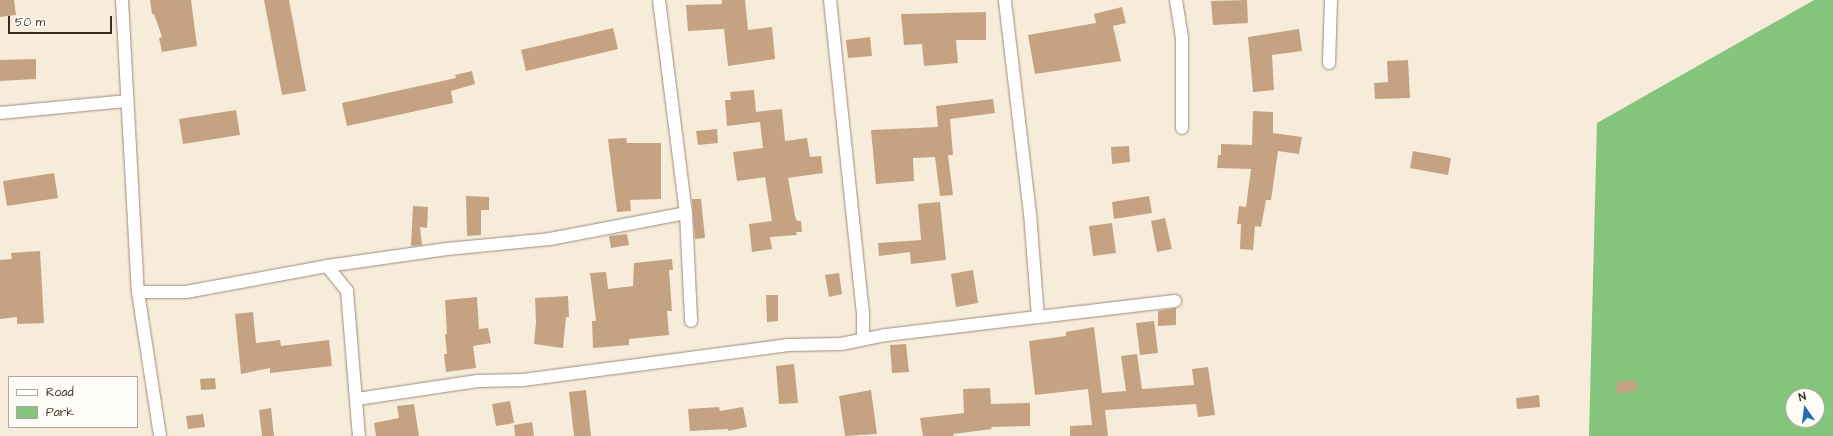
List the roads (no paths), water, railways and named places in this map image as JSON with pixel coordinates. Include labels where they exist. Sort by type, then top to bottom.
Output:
[{"type":"street","points":[[122,0],[138,292],[160,436]]},
{"type":"street","points":[[658,0],[686,213],[691,321]]},
{"type":"street","points":[[830,0],[863,313],[863,338]]},
{"type":"street","points":[[1004,0],[1030,214],[1038,318]]},
{"type":"street","points":[[1176,0],[1182,38],[1182,128]]},
{"type":"street","points":[[1329,62],[1331,0]]},
{"type":"street","points":[[0,113],[127,101]]},
{"type":"street","points":[[138,292],[186,292],[328,266],[448,249],[550,239],[686,213]]},
{"type":"street","points":[[328,266],[347,291],[359,436]]},
{"type":"street","points":[[357,399],[478,382],[524,380],[789,345],[841,344],[863,338],[1175,301]]}]
